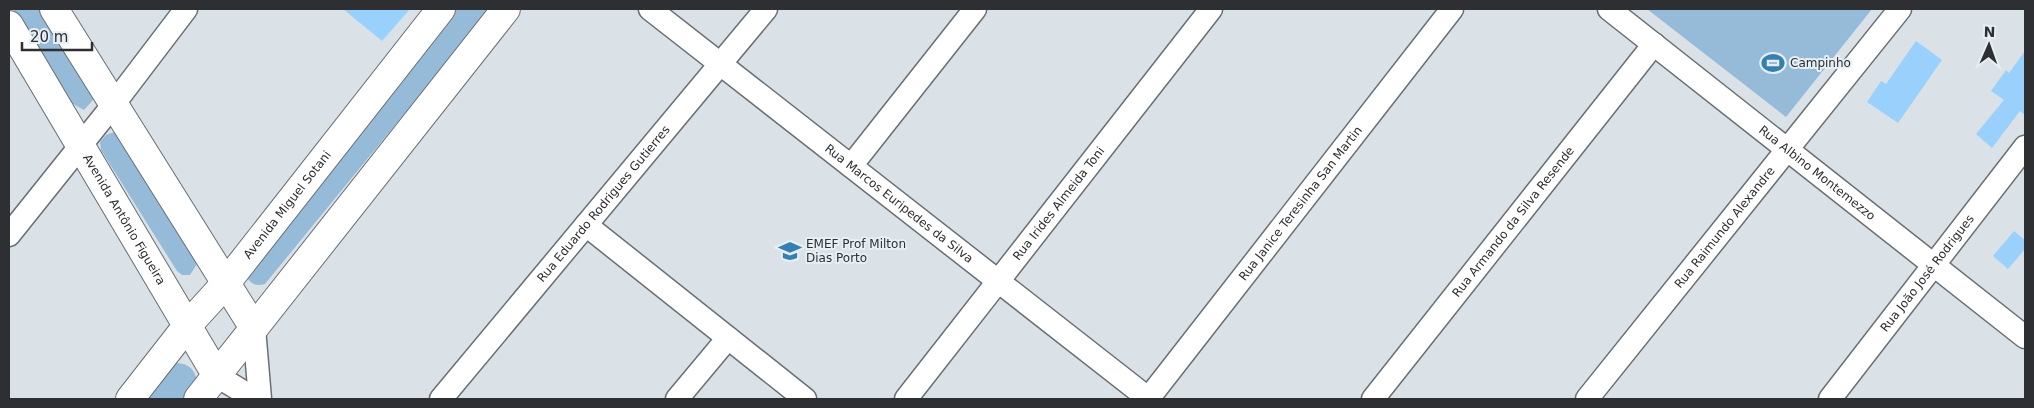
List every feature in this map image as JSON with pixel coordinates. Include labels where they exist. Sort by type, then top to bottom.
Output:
[{"type":"street","points":[[54,9],[254,328],[260,399]]},
{"type":"street","points":[[9,236],[186,9]]},
{"type":"street","name":"Avenida Miguel Sotani","points":[[130,399],[187,326],[226,283],[441,9]]},
{"type":"street","points":[[198,399],[506,9]]},
{"type":"street","name":"Rua Marcos Euripedes da Silva","points":[[650,9],[1148,399]]},
{"type":"street","name":"Rua Eduardo Rodrigues Gutierres","points":[[441,399],[766,9]]},
{"type":"street","points":[[851,166],[975,9]]},
{"type":"street","name":"Rua Irides Almeida Toni","points":[[906,399],[1211,9]]},
{"type":"street","name":"Rua Janice Teresinha San Martin","points":[[1148,399],[1452,9]]},
{"type":"street","name":"Rua Albino Montemezzo","points":[[1610,9],[2025,337]]},
{"type":"street","name":"Rua Raimundo Alexandre","points":[[1587,399],[1900,9]]},
{"type":"street","name":"Avenida Antônio Figueira","points":[[9,25],[217,376],[255,399]]},
{"type":"street","name":"Rua Armando da Silva Resende","points":[[1373,399],[1654,44]]},
{"type":"street","name":"Rua João José Rodrigues","points":[[1830,399],[2025,147]]},
{"type":"street","points":[[586,225],[805,399]]},
{"type":"street","points":[[677,399],[728,338]]},
{"type":"shaded area","points":[[13,9],[43,9],[94,92],[93,100],[84,110],[73,104]]},
{"type":"shaded area","points":[[453,9],[490,9],[265,284],[253,284],[247,278]]},
{"type":"shaded area","name":"Campinho","points":[[1647,9],[1872,9],[1786,117]]},
{"type":"shaded area","points":[[114,132],[122,135],[196,257],[197,264],[190,275],[182,275],[177,271],[101,150],[100,142],[106,135]]},
{"type":"shaded area","points":[[177,363],[190,368],[197,380],[186,399],[145,399],[171,368]]},
{"type":"building","points":[[343,9],[410,9],[382,41]]},
{"type":"building","points":[[1916,41],[1942,60],[1898,123],[1867,102],[1881,81],[1886,84]]},
{"type":"building","points":[[2025,51],[2025,115],[2020,111],[1992,148],[1976,134],[2004,100],[1991,91],[2006,70],[2009,73]]},
{"type":"building","points":[[2014,231],[2025,240],[2025,249],[2008,269],[1993,256]]},
{"type":"place","name":"Campinho","points":[[1773,63]]},
{"type":"place","name":"EMEF Prof Milton Dias Porto","points":[[790,251]]}]
